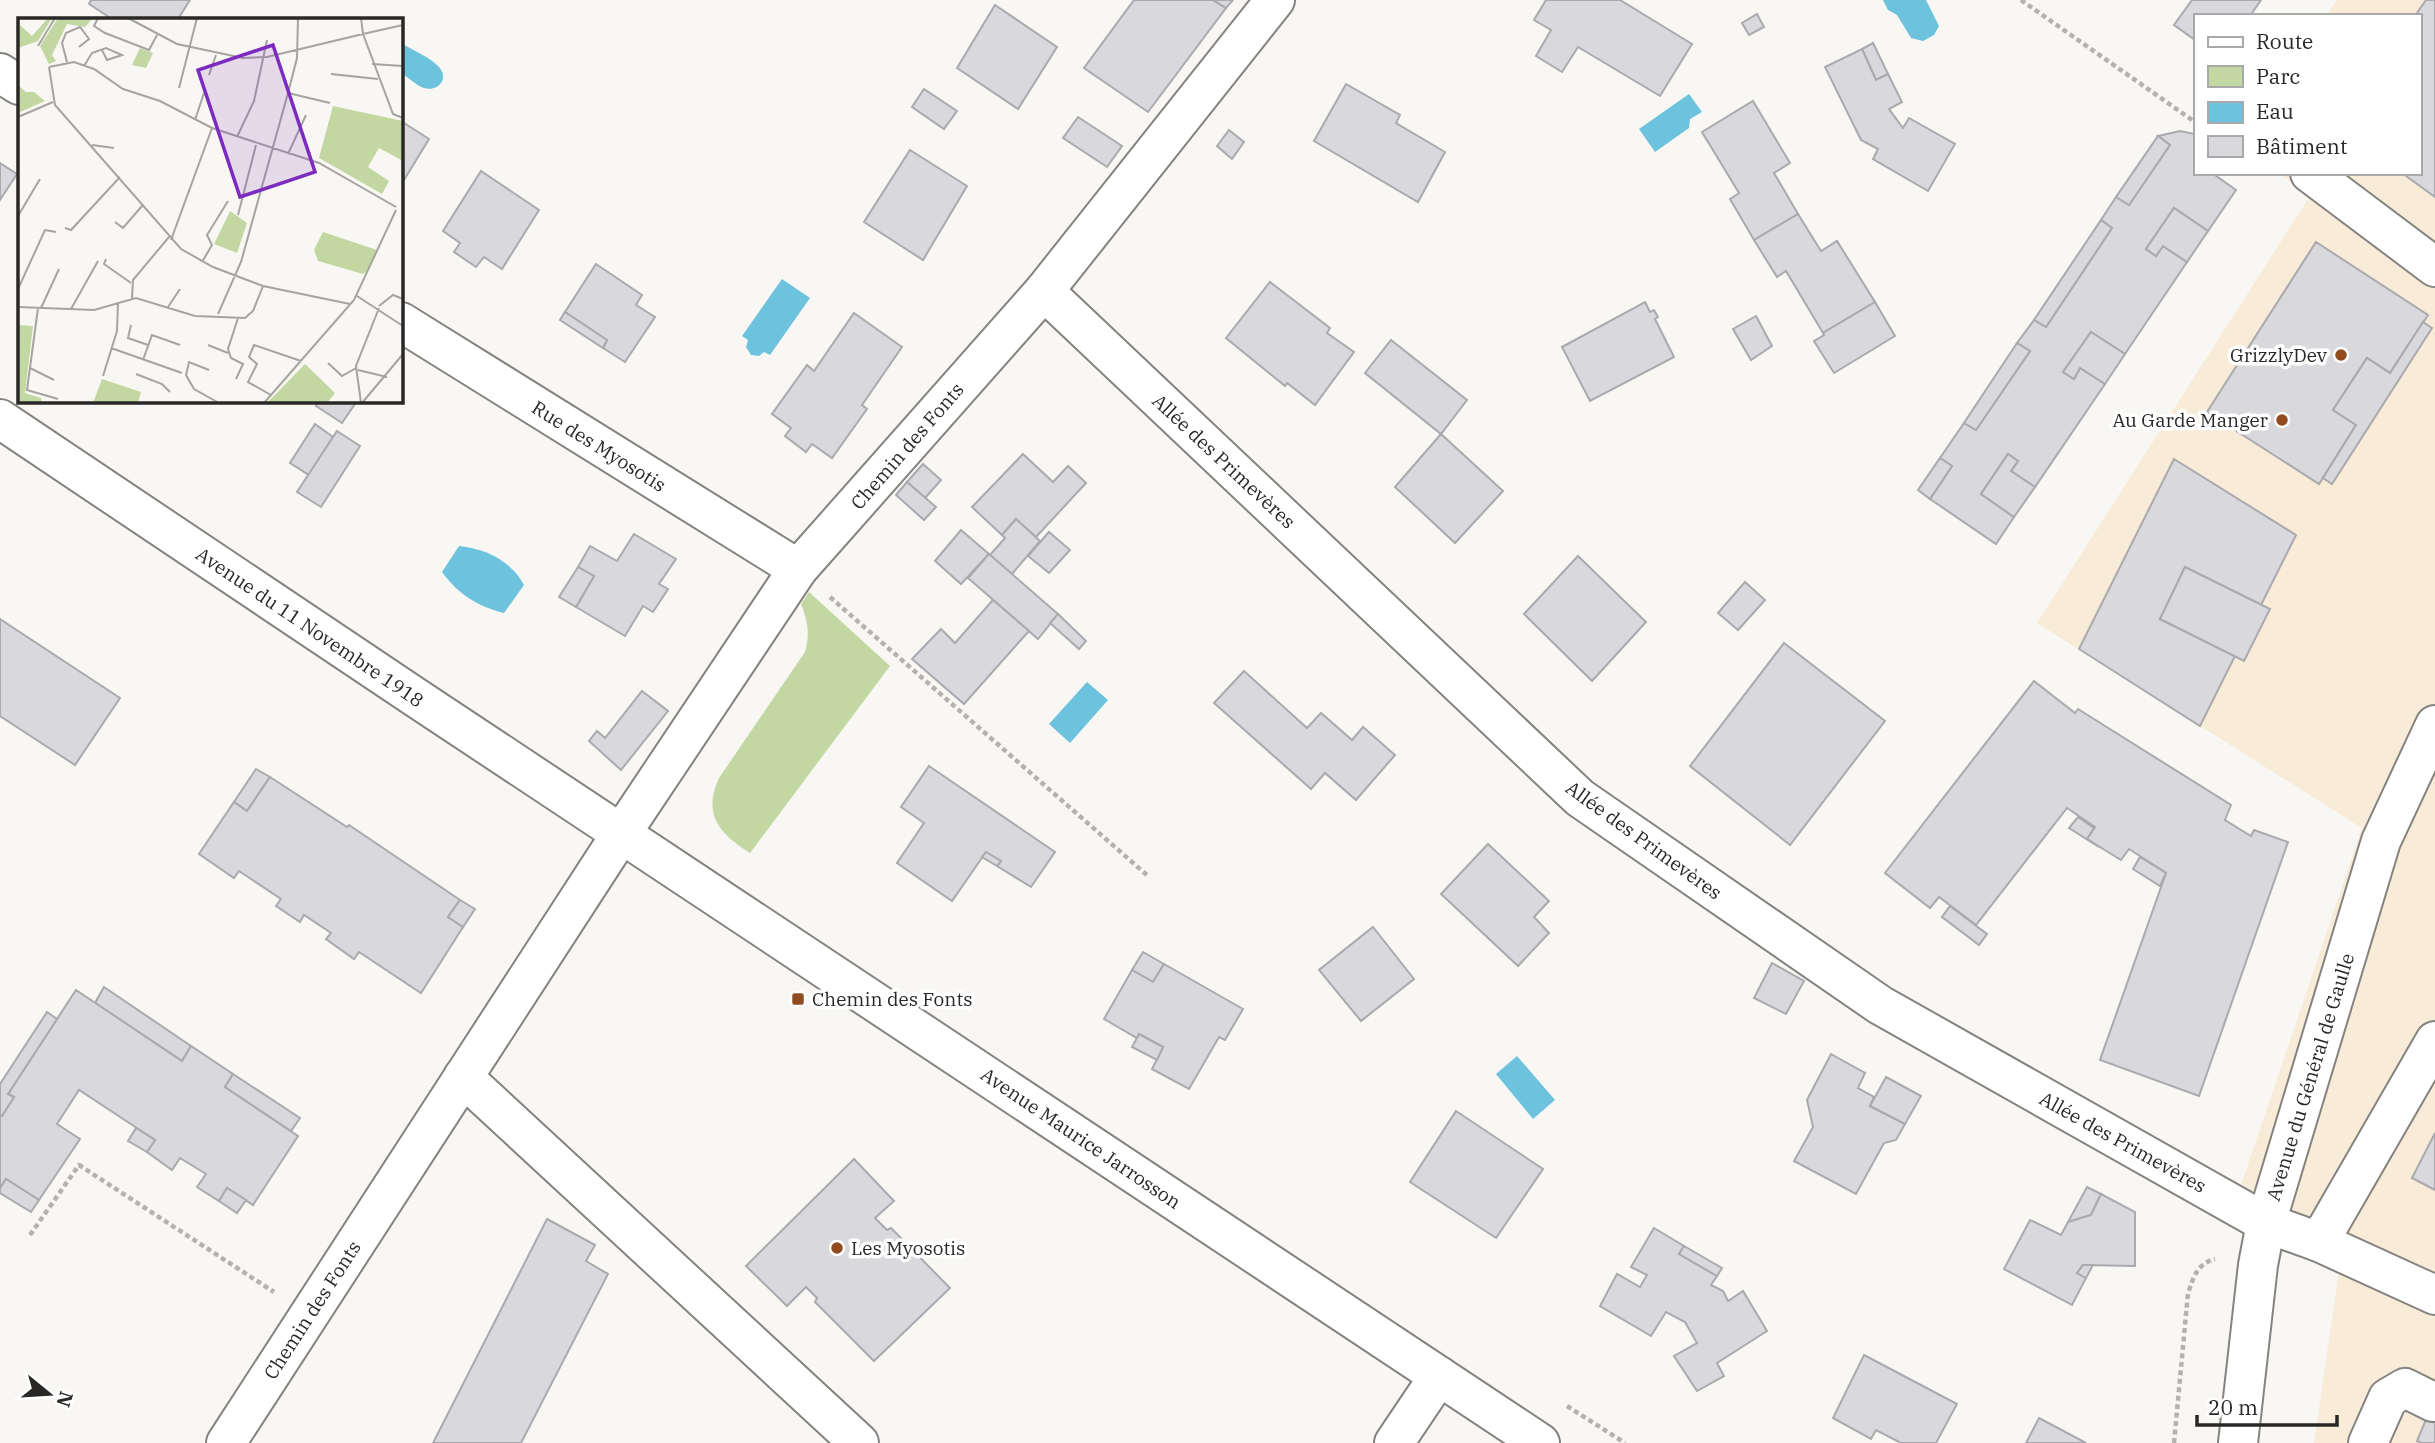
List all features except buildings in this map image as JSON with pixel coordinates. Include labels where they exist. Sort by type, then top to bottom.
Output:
[{"type":"street","name":"Chemin des Fonts","points":[[226,1443],[621,834],[798,569],[1044,291],[1275,0]]},
{"type":"street","points":[[0,73],[18,84]]},
{"type":"street","points":[[2313,175],[2435,267]]},
{"type":"street","name":"Allée des Primevères","points":[[1044,291],[1580,798],[1880,1005],[2266,1223],[2319,1242],[2435,1295]]},
{"type":"street","name":"Rue des Myosotis","points":[[402,323],[798,569]]},
{"type":"street","name":"Avenue du 11 Novembre 1918","points":[[0,419],[621,834]]},
{"type":"street","name":"Avenue du Général de Gaulle","points":[[2238,1443],[2258,1265],[2266,1223],[2381,841],[2435,725]]},
{"type":"street","name":"Avenue Maurice Jarrosson","points":[[621,834],[1439,1376],[1524,1439]]},
{"type":"street","points":[[2319,1242],[2435,1041]]},
{"type":"street","points":[[463,1077],[859,1443]]},
{"type":"street","points":[[1394,1443],[1439,1376]]},
{"type":"street","points":[[2368,1443],[2388,1398],[2405,1388],[2433,1402]]},
{"type":"path","points":[[2021,0],[2194,120]]},
{"type":"path","points":[[798,569],[1148,876]]},
{"type":"path","points":[[30,1235],[79,1165],[309,1314]]},
{"type":"shaded area","points":[[2337,0],[2435,0],[2435,1443],[2314,1443],[2340,1263],[2237,1197],[2362,828],[2037,623],[2310,196],[2282,175],[2421,175],[2421,14],[2327,14]]},
{"type":"green space","points":[[809,592],[890,666],[750,853],[730,838],[717,822],[712,803],[714,791],[719,778],[805,652],[807,628],[801,604]]},
{"type":"water","points":[[1883,0],[1926,0],[1939,26],[1934,35],[1923,41],[1911,38],[1897,15],[1888,10]]},
{"type":"water","points":[[402,44],[435,63],[442,72],[443,80],[437,87],[429,89],[402,74]]},
{"type":"water","points":[[1689,94],[1702,112],[1690,119],[1689,128],[1655,152],[1639,129]]},
{"type":"water","points":[[782,279],[810,298],[770,355],[764,352],[759,356],[751,355],[746,347],[748,340],[742,336]]},
{"type":"water","points":[[459,546],[496,557],[518,576],[524,585],[504,613],[469,598],[442,572]]},
{"type":"water","points":[[1087,682],[1108,700],[1070,743],[1049,724]]},
{"type":"water","points":[[1517,1056],[1555,1100],[1533,1119],[1496,1074]]},
{"type":"place","name":"GrizzlyDev","points":[[2341,355]]},
{"type":"place","name":"Au Garde Manger","points":[[2282,420]]},
{"type":"place","name":"Chemin des Fonts","points":[[798,999]]},
{"type":"place","name":"Les Myosotis","points":[[837,1248]]}]
